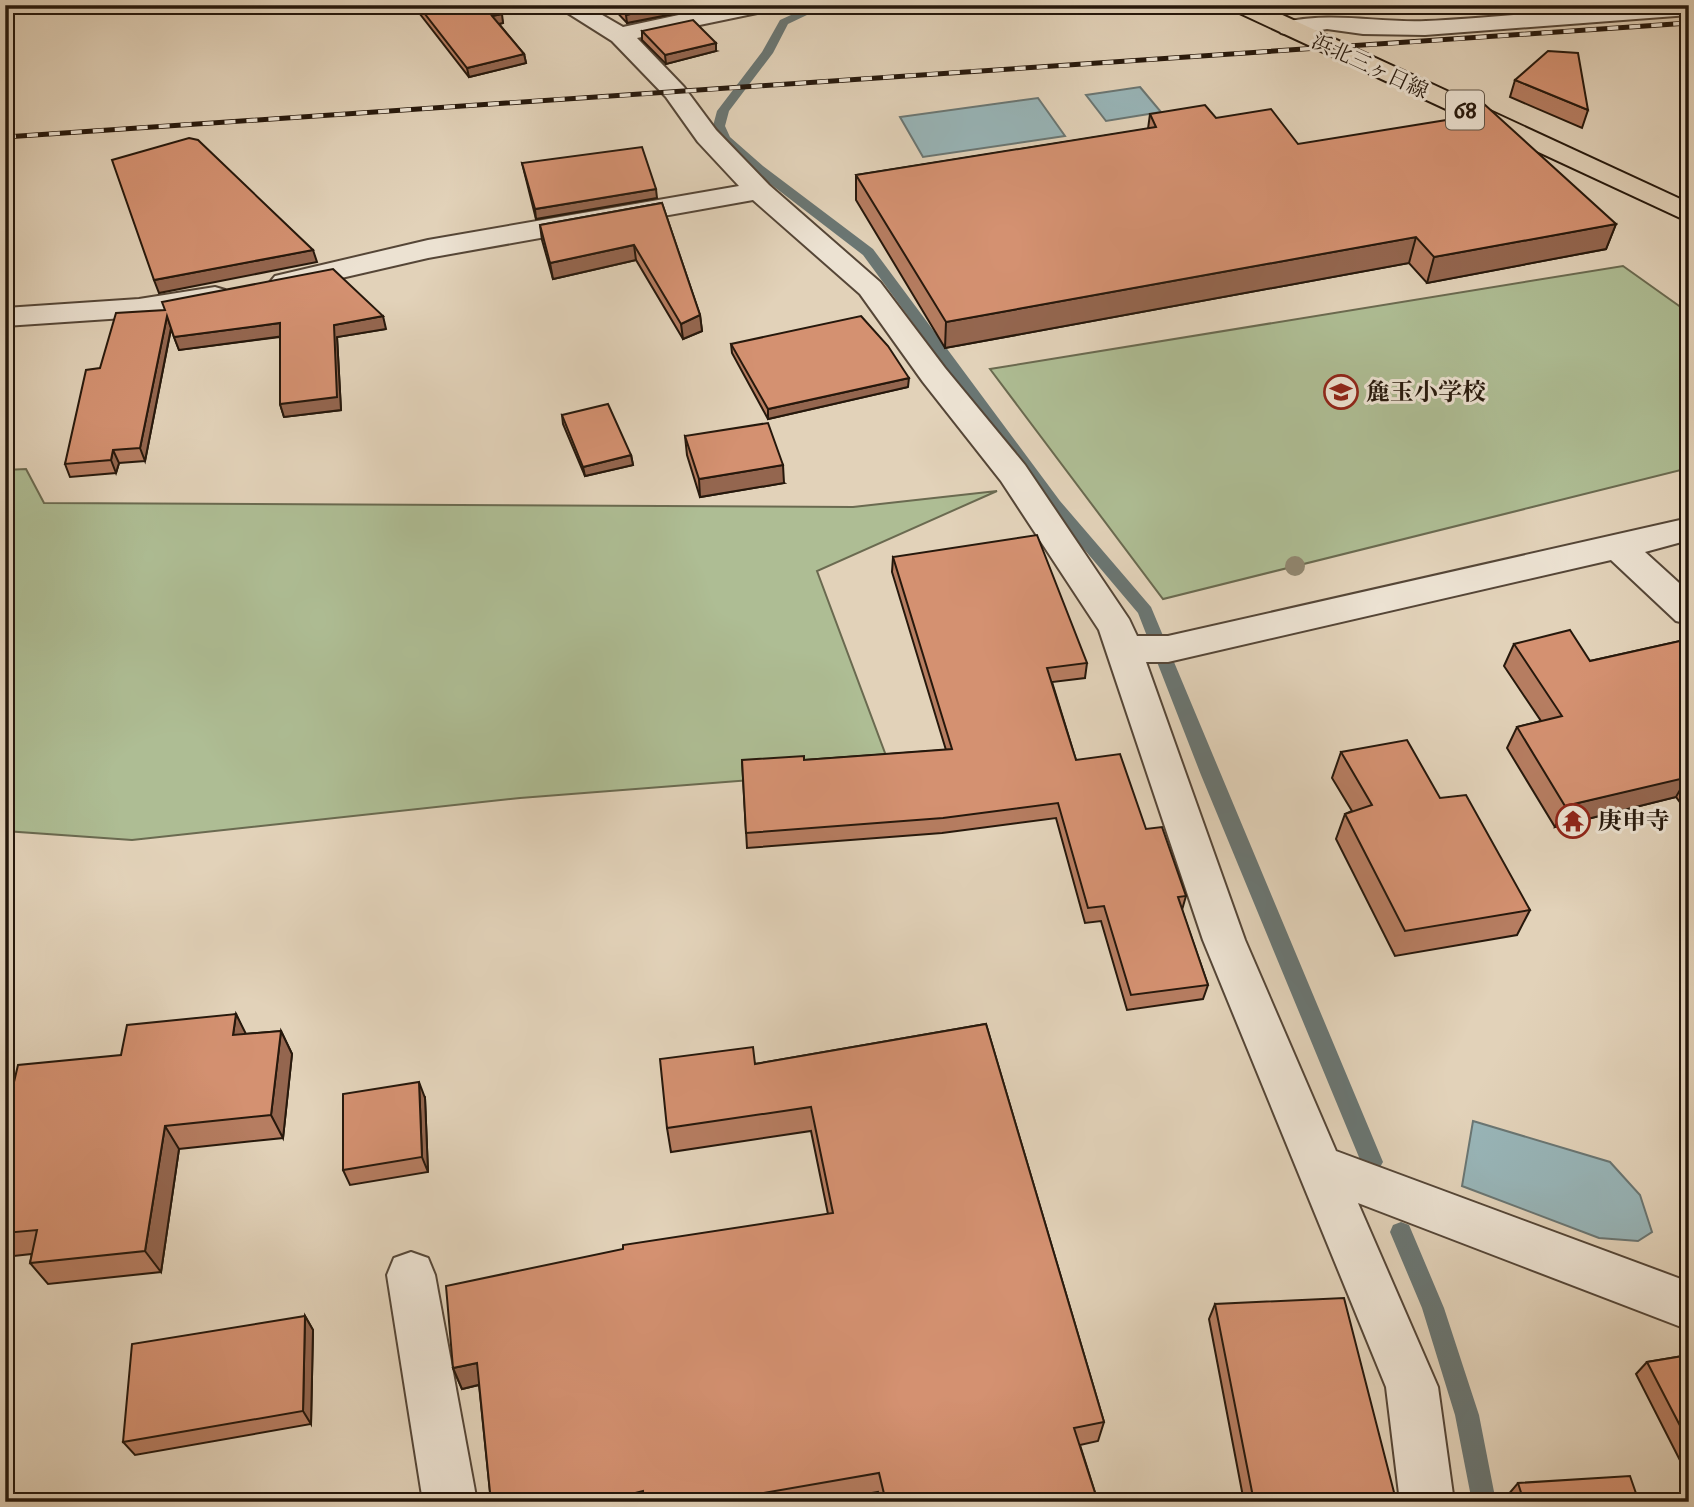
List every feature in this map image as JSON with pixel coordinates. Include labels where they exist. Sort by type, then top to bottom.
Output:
[{"type":"main road","name":"浜北三ヶ日線","points":[[1241,5],[1689,214]]},
{"type":"street","points":[[567,5],[621,36],[675,92],[707,136],[759,191],[870,288],[934,375],[1013,473],[1116,628],[1143,649],[1147,723],[1224,940],[1316,1165],[1412,1387],[1427,1502]]},
{"type":"street","points":[[621,36],[638,30],[762,5]]},
{"type":"street","points":[[1290,29],[1327,22],[1363,27],[1425,28],[1689,8]]},
{"type":"street","points":[[5,317],[139,308],[248,290],[428,249],[759,191]]},
{"type":"street","points":[[1143,649],[1618,547],[1689,529]]},
{"type":"street","points":[[1618,547],[1689,612]]},
{"type":"street","points":[[1316,1165],[1689,1306]]},
{"type":"street","points":[[411,1275],[450,1502]]},
{"type":"green space","points":[[1623,266],[1689,313],[1689,468],[1163,599],[990,369]]},
{"type":"green space","points":[[26,469],[44,503],[853,507],[997,491],[817,571],[891,769],[520,798],[132,840],[5,831],[5,470]]},
{"type":"water","points":[[1140,87],[1161,112],[1106,121],[1086,95]]},
{"type":"water","points":[[1038,98],[1065,136],[923,157],[900,117]]},
{"type":"water","points":[[1473,1121],[1610,1162],[1640,1195],[1652,1232],[1638,1241],[1599,1238],[1462,1186]]},
{"type":"building","points":[[418,5],[499,5],[502,14],[492,16],[524,54],[467,68]]},
{"type":"building","points":[[617,5],[671,5],[626,15]]},
{"type":"building","points":[[693,20],[716,43],[665,55],[642,31]]},
{"type":"building","points":[[1548,51],[1578,53],[1588,110],[1515,80]]},
{"type":"building","points":[[1484,104],[1616,224],[1434,257],[1416,237],[946,322],[856,175],[1156,127],[1150,114],[1205,105],[1216,118],[1271,109],[1298,144],[1471,116]]},
{"type":"building","points":[[189,138],[198,140],[313,250],[154,280],[112,160]]},
{"type":"building","points":[[642,147],[656,189],[535,209],[522,163]]},
{"type":"building","points":[[662,203],[700,315],[681,324],[634,245],[550,263],[540,225]]},
{"type":"building","points":[[333,269],[383,316],[334,325],[337,397],[280,404],[280,323],[174,337],[167,316],[140,448],[113,450],[111,460],[65,464],[86,370],[100,368],[116,313],[165,310],[162,302]]},
{"type":"building","points":[[861,316],[888,346],[909,378],[768,409],[731,344]]},
{"type":"building","points":[[608,404],[631,455],[583,467],[562,415]]},
{"type":"building","points":[[768,423],[783,465],[699,479],[685,436]]},
{"type":"building","points":[[1037,535],[1087,663],[1047,668],[1076,760],[1120,754],[1146,829],[1162,827],[1186,896],[1178,897],[1208,985],[1131,995],[1104,906],[1088,908],[1058,803],[943,818],[746,833],[742,760],[804,756],[804,760],[952,749],[893,557]]},
{"type":"building","points":[[1570,630],[1590,661],[1689,639],[1689,777],[1565,806],[1517,727],[1562,716],[1514,644]]},
{"type":"building","points":[[1407,740],[1440,798],[1466,795],[1530,910],[1405,931],[1345,814],[1372,805],[1341,752]]},
{"type":"building","points":[[236,1014],[233,1035],[281,1031],[271,1115],[165,1126],[145,1251],[30,1263],[37,1230],[5,1233],[5,1120],[18,1065],[121,1055],[127,1025]]},
{"type":"building","points":[[986,1024],[1104,1422],[1074,1428],[1098,1502],[886,1502],[879,1473],[711,1502],[644,1502],[643,1491],[600,1502],[491,1502],[477,1363],[453,1368],[446,1286],[623,1249],[623,1245],[833,1213],[811,1107],[667,1128],[660,1059],[753,1047],[755,1064]]},
{"type":"building","points":[[419,1082],[422,1157],[343,1170],[343,1094]]},
{"type":"building","points":[[1344,1298],[1396,1500],[1254,1502],[1215,1304]]},
{"type":"building","points":[[305,1316],[303,1411],[123,1442],[132,1344]]},
{"type":"building","points":[[1689,1355],[1689,1443],[1647,1362]]},
{"type":"building","points":[[1630,1476],[1639,1502],[1524,1502],[1518,1483]]},
{"type":"waterway","points":[[823,5],[784,22],[767,53],[723,111],[719,126],[725,139],[759,169],[868,252],[1055,505],[1145,611],[1210,775],[1372,1162]]},
{"type":"waterway","points":[[1401,1232],[1433,1308],[1467,1415],[1484,1502]]},
{"type":"railway","points":[[5,137],[1689,23]]},
{"type":"place","name":"麁玉小学校","points":[[1341,392]]},
{"type":"place","name":"庚申寺","points":[[1573,821]]}]
